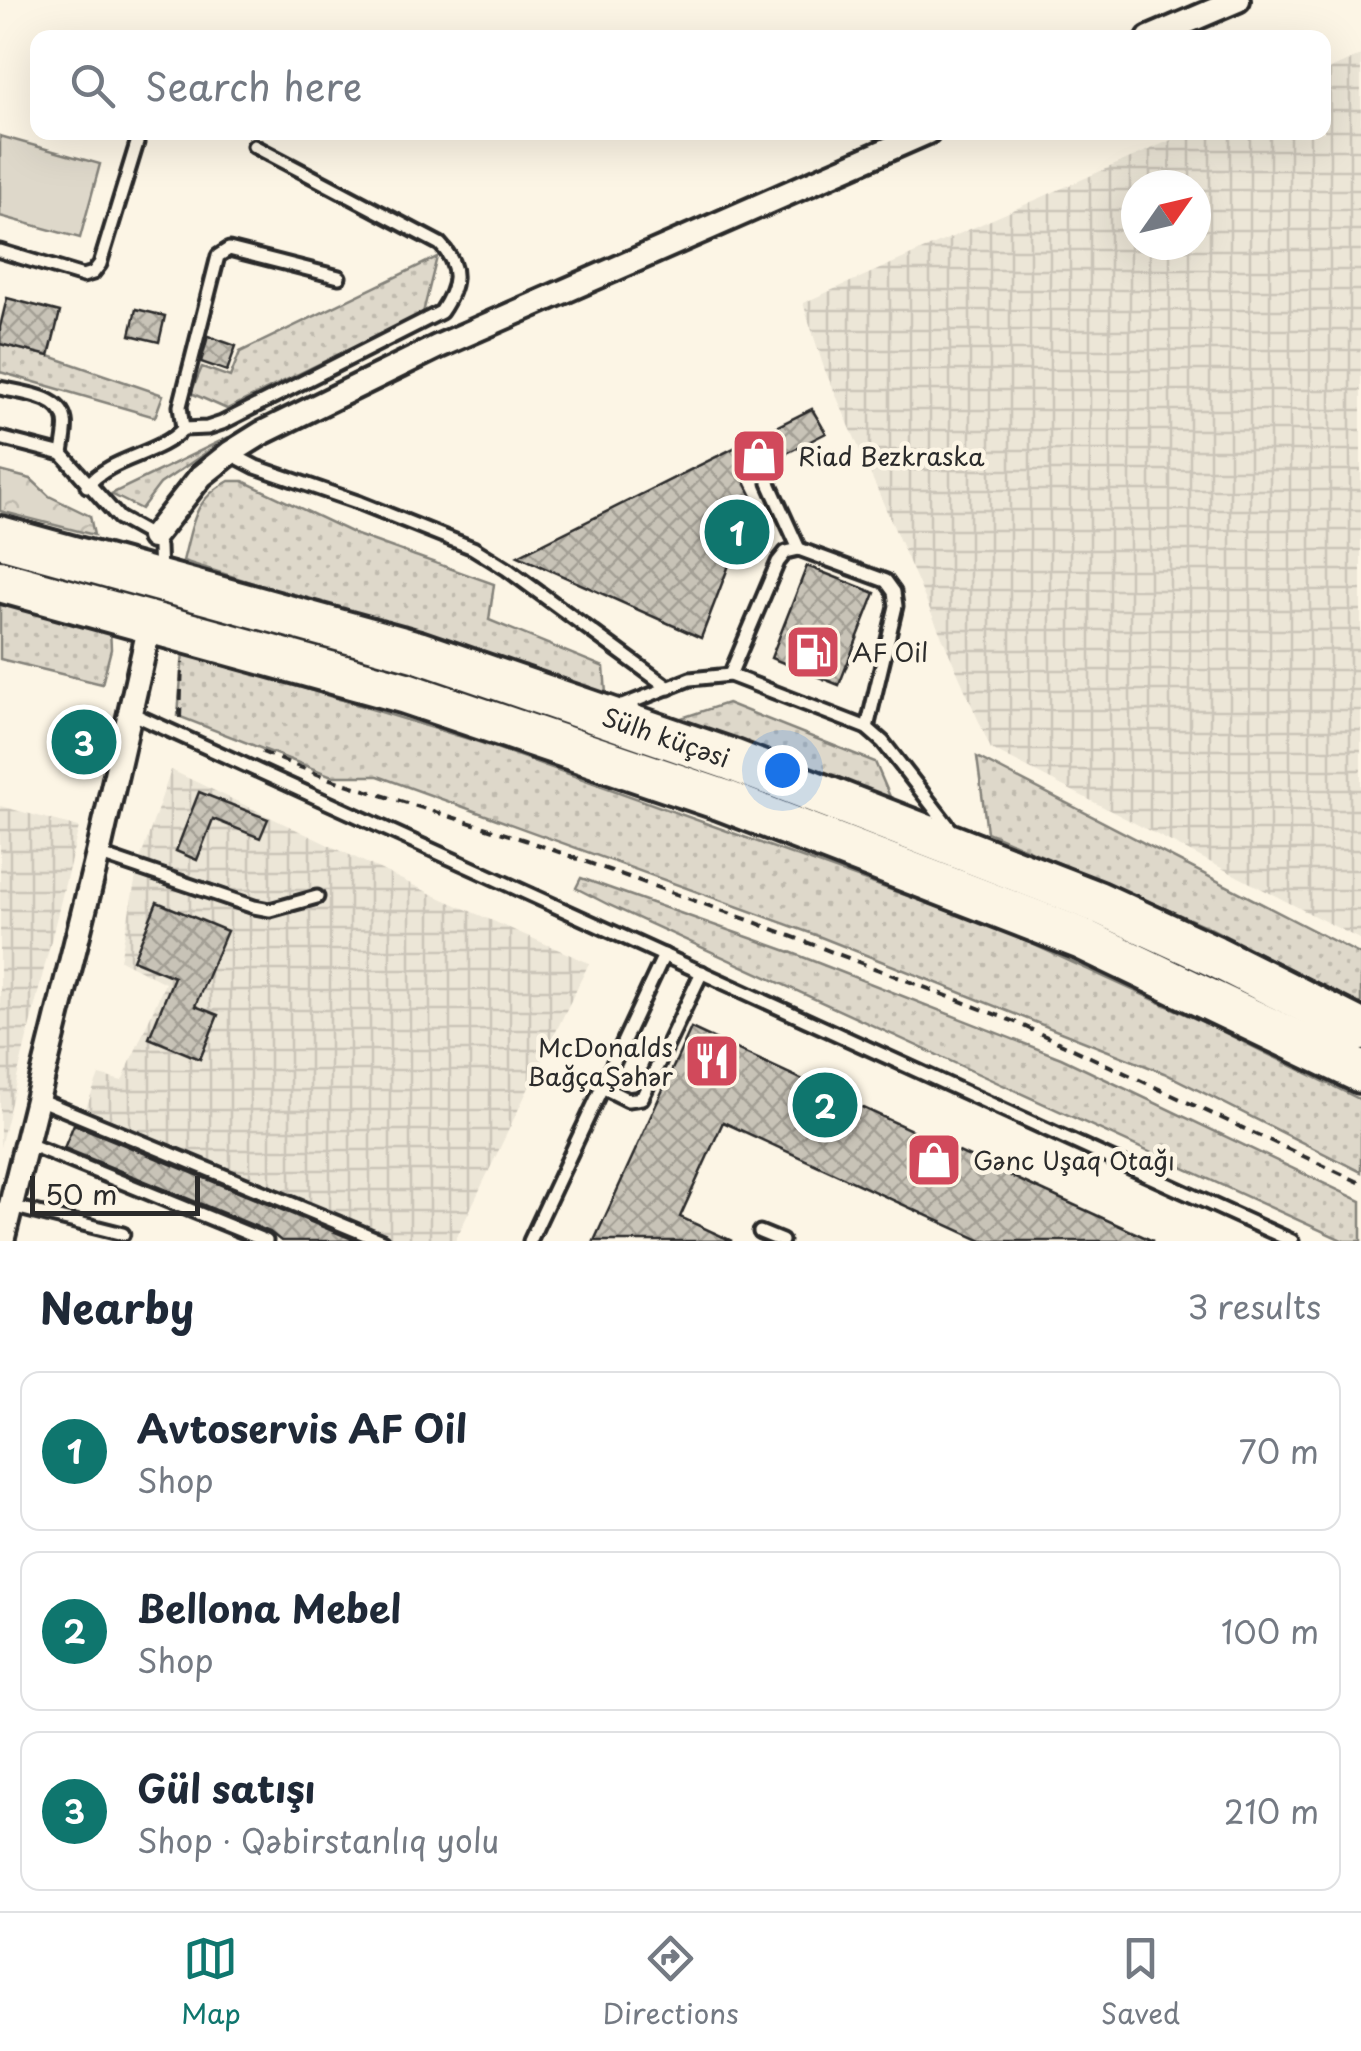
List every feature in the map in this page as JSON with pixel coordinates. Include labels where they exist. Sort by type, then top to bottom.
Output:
[{"type":"highway","name":"Sülh küçəsi","points":[[0,537],[418,652],[732,760],[1097,902],[1361,1030]]},
{"type":"highway","points":[[151,620],[160,580]]},
{"type":"highway","name":"Sülh küçəsi","points":[[0,581],[406,693],[723,800],[1080,938],[1361,1072]]},
{"type":"street","points":[[1168,30],[1238,0]]},
{"type":"street","points":[[154,537],[193,485],[230,452],[437,346],[910,140]]},
{"type":"street","points":[[2,1241],[5,1205],[38,1099],[151,620]]},
{"type":"lane","points":[[0,252],[83,276],[94,273],[136,143]]},
{"type":"lane","points":[[88,486],[107,469],[161,446],[183,428],[207,428],[222,423],[441,312],[454,293],[457,276],[453,262],[440,244],[254,146]]},
{"type":"lane","points":[[183,428],[183,391],[218,256],[229,250],[339,277]]},
{"type":"lane","points":[[0,388],[49,401],[59,408],[66,421],[62,454]]},
{"type":"lane","points":[[0,438],[62,454],[120,518],[154,537],[162,561],[160,580]]},
{"type":"lane","points":[[230,452],[256,467],[473,548],[669,688]]},
{"type":"lane","points":[[769,483],[799,548]]},
{"type":"lane","points":[[730,675],[778,562],[786,552],[799,548],[886,580],[894,592],[896,606],[867,728]]},
{"type":"lane","points":[[601,715],[690,679],[730,675],[867,728],[883,742],[968,852]]},
{"type":"lane","points":[[131,712],[1292,1241]]},
{"type":"lane","points":[[98,854],[270,910],[317,897]]},
{"type":"lane","points":[[530,1241],[664,954]]},
{"type":"lane","points":[[602,1087],[628,1100],[642,1098],[702,972]]},
{"type":"lane","points":[[38,1099],[382,1241]]},
{"type":"lane","points":[[26,1143],[266,1241]]},
{"type":"lane","points":[[5,1205],[123,1234]]},
{"type":"lane","points":[[760,1232],[782,1241]]},
{"type":"path","points":[[180,720],[183,651]]},
{"type":"path","points":[[247,746],[330,778],[525,840],[754,922],[997,1015],[1081,1050],[1361,1182]]},
{"type":"shaded area","points":[[1361,55],[1361,940],[991,749],[824,368],[803,303],[1171,140],[1331,140],[1331,69]]},
{"type":"shaded area","points":[[171,770],[438,897],[589,963],[455,1241],[388,1241],[390,1236],[86,1108],[99,1075],[122,1081],[165,983],[120,960],[138,866]]},
{"type":"shaded area","points":[[0,806],[79,827],[0,1147]]},
{"type":"green space","points":[[0,136],[100,164],[80,238],[0,216]]},
{"type":"green space","points":[[437,257],[423,313],[227,409],[191,393],[202,367],[230,377],[240,352]]},
{"type":"green space","points":[[0,344],[49,356],[163,395],[155,417],[0,372]]},
{"type":"green space","points":[[229,437],[160,484],[141,509],[111,494]]},
{"type":"green space","points":[[0,471],[31,479],[49,496],[90,516],[94,535],[0,511]]},
{"type":"green space","points":[[229,481],[243,481],[357,535],[494,584],[489,620],[604,667],[606,694],[183,561],[201,505]]},
{"type":"green space","points":[[0,599],[110,628],[111,649],[102,684],[0,659]]},
{"type":"green space","points":[[183,651],[488,745],[997,928],[1361,1100],[1361,1172],[1164,1073],[813,934],[378,776],[332,776],[178,716]]},
{"type":"green space","points":[[727,703],[875,762],[894,806],[678,719]]},
{"type":"green space","points":[[977,757],[1361,955],[1361,1005],[1208,927],[987,832]]},
{"type":"green space","points":[[581,878],[790,952],[1061,1058],[1361,1201],[1361,1241],[1344,1241],[609,905],[576,888]]},
{"type":"building","points":[[7,298],[60,312],[49,356],[0,344]]},
{"type":"building","points":[[136,309],[165,316],[159,342],[130,335]]},
{"type":"building","points":[[208,336],[236,346],[227,371],[201,362]]},
{"type":"building","points":[[812,409],[826,433],[742,476],[773,539],[731,560],[701,638],[518,556]]},
{"type":"building","points":[[807,566],[875,593],[839,685],[771,658]]},
{"type":"building","points":[[78,714],[101,720],[91,767],[67,762]]},
{"type":"building","points":[[199,792],[268,819],[260,838],[213,819],[197,860],[176,851]]},
{"type":"building","points":[[157,902],[227,931],[195,1006],[218,1015],[200,1059],[149,1038],[174,977],[133,960]]},
{"type":"building","points":[[691,1028],[1153,1241],[982,1241],[723,1122],[680,1217],[732,1241],[594,1241]]},
{"type":"building","points":[[74,1124],[357,1241],[281,1241],[270,1232],[64,1148]]},
{"type":"place","name":"Riad Bezkraska","points":[[759,456]]},
{"type":"place","name":"Avtoservis AF Oil","points":[[737,532]]},
{"type":"place","name":"AF Oil","points":[[813,652]]},
{"type":"place","name":"Gül satışı","points":[[84,742]]},
{"type":"place","name":"McDonalds BağçaŞəhər","points":[[712,1061]]},
{"type":"place","name":"Bellona Mebel","points":[[825,1105]]},
{"type":"place","name":"Gənc Uşaq Otağı","points":[[934,1160]]}]
